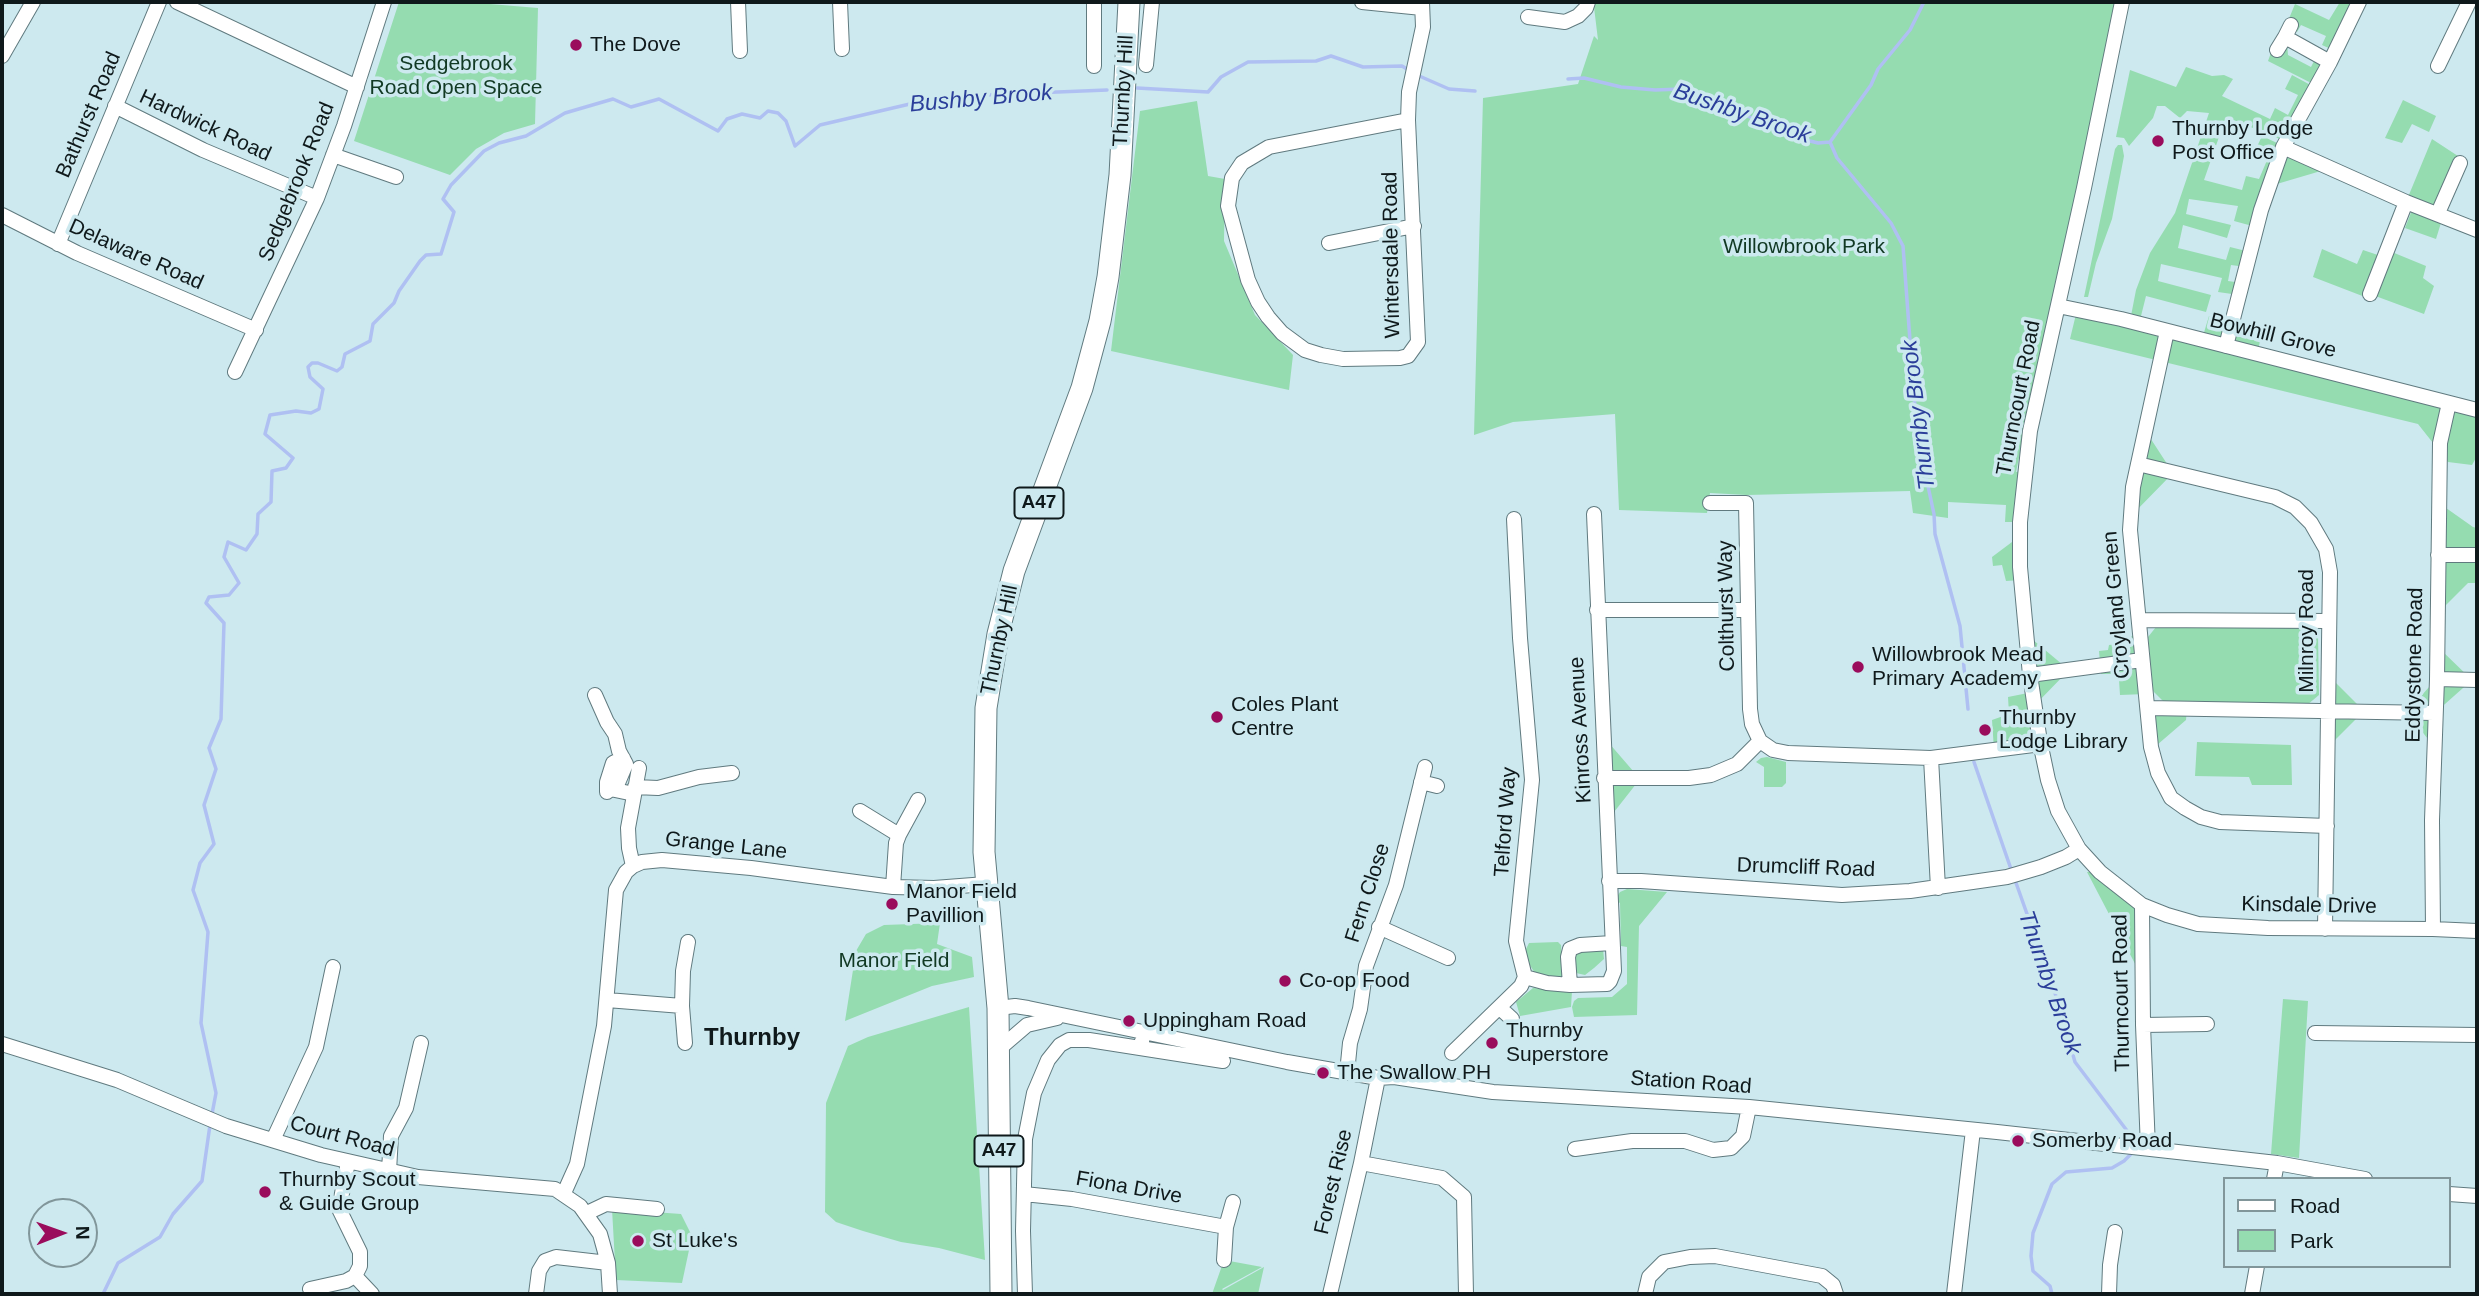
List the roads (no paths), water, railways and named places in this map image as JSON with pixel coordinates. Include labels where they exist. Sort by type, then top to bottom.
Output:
[{"type":"highway","name":"Thurnby Hill","points":[[1001,1294],[998,1008],[986,884],[984,742],[992,665],[1014,571],[1082,388],[1100,321],[1120,175],[1129,2]]},
{"type":"street","points":[[2,56],[33,2]]},
{"type":"street","name":"Bathurst Road","points":[[58,244],[159,2]]},
{"type":"street","points":[[177,2],[357,87]]},
{"type":"street","name":"Sedgebrook Road","points":[[235,372],[317,198],[384,2]]},
{"type":"street","points":[[738,2],[740,51]]},
{"type":"street","points":[[840,2],[842,49]]},
{"type":"street","points":[[1094,2],[1094,66]]},
{"type":"street","points":[[1146,65],[1152,2]]},
{"type":"street","points":[[1362,2],[1422,5]]},
{"type":"street","points":[[1528,17],[1565,22],[1578,16],[1588,2]]},
{"type":"street","name":"Thurncourt Road","points":[[2122,2],[2030,431],[2020,522],[2020,567],[2030,675],[2041,744],[2055,803],[2079,849],[2100,872],[2142,905],[2148,1148]]},
{"type":"street","points":[[2225,346],[2260,210],[2283,147],[2360,2]]},
{"type":"street","points":[[2438,66],[2469,2]]},
{"type":"street","name":"Wintersdale Road","points":[[1408,120],[1283,144],[1256,153],[1241,163],[1233,178],[1227,206],[1248,280],[1268,317],[1282,333],[1305,350],[1343,359],[1400,358],[1408,356],[1418,342],[1408,120],[1409,92],[1423,27],[1422,5]]},
{"type":"street","points":[[2284,37],[2330,62]]},
{"type":"street","name":"Hardwick Road","points":[[115,106],[202,150],[317,198]]},
{"type":"street","points":[[2283,147],[2406,202],[2477,230]]},
{"type":"street","points":[[333,155],[396,177]]},
{"type":"street","points":[[2438,213],[2460,163]]},
{"type":"street","points":[[2370,294],[2406,202]]},
{"type":"street","name":"Delaware Road","points":[[2,215],[58,244],[256,330]]},
{"type":"street","points":[[1329,243],[1414,226]]},
{"type":"street","name":"Bowhill Grove","points":[[2058,306],[2477,410]]},
{"type":"street","name":"Croyland Green","points":[[2167,331],[2138,464],[2130,530],[2151,747],[2158,774],[2171,798],[2201,817],[2221,822],[2327,826]]},
{"type":"street","name":"Eddystone Road","points":[[2433,929],[2434,713],[2437,679],[2440,443],[2449,403]]},
{"type":"street","name":"Milnroy Road","points":[[2138,464],[2275,497],[2295,507],[2311,523],[2326,549],[2330,572],[2325,929]]},
{"type":"street","name":"Colthurst Way","points":[[1710,503],[1746,503],[1749,709],[1760,741]]},
{"type":"street","name":"Kinross Avenue","points":[[1525,977],[1547,983],[1603,985],[1610,981],[1614,971],[1594,514]]},
{"type":"street","name":"Telford Way","points":[[1514,519],[1520,638],[1532,780],[1516,940],[1525,977]]},
{"type":"street","points":[[2438,555],[2477,555]]},
{"type":"street","points":[[1597,610],[1748,610]]},
{"type":"street","points":[[2139,620],[2328,621]]},
{"type":"street","points":[[2030,675],[2142,660]]},
{"type":"street","points":[[2437,679],[2477,680]]},
{"type":"street","points":[[595,695],[615,734],[626,764],[615,790],[658,788],[732,773]]},
{"type":"street","points":[[2148,708],[2434,713]]},
{"type":"street","points":[[1604,778],[1689,778],[1711,775],[1737,764],[1760,741],[1773,750],[1788,753],[1931,758],[2041,744]]},
{"type":"street","points":[[607,792],[613,763],[623,758]]},
{"type":"street","points":[[1931,758],[1938,888]]},
{"type":"street","name":"Fern Close","points":[[1347,1073],[1350,1043],[1360,1009],[1366,966],[1396,885],[1425,767]]},
{"type":"street","points":[[610,1294],[608,1263],[600,1234],[587,1213],[564,1193],[577,1164],[604,1026],[614,902],[619,881],[633,866],[628,828],[639,768]]},
{"type":"street","points":[[1421,782],[1437,786]]},
{"type":"street","points":[[893,887],[896,843],[918,800]]},
{"type":"street","points":[[860,811],[899,835]]},
{"type":"street","name":"Drumcliff Road","points":[[1609,881],[1842,895],[1938,888],[2007,877],[2066,857],[2079,849]]},
{"type":"street","name":"Grange Lane","points":[[633,866],[650,860],[706,863],[893,887],[934,888],[986,884]]},
{"type":"street","name":"Kinsdale Drive","points":[[2142,905],[2198,924],[2477,931]]},
{"type":"street","points":[[1380,927],[1448,958]]},
{"type":"street","points":[[1434,950],[1441,936]]},
{"type":"street","points":[[685,1043],[683,971],[688,942]]},
{"type":"street","points":[[1570,985],[1570,949],[1580,944],[1612,943]]},
{"type":"street","points":[[273,1140],[316,1047],[333,967]]},
{"type":"street","points":[[1452,1054],[1521,986],[1525,977]]},
{"type":"street","points":[[607,1000],[682,1006]]},
{"type":"street","name":"Station Road","points":[[998,1008],[1015,1006],[1378,1078],[1394,1077],[1493,1092],[1749,1107],[2148,1148],[2277,1163],[2354,1177]]},
{"type":"street","points":[[1500,1007],[1512,1019]]},
{"type":"street","name":"Station Road","points":[[999,1049],[1015,1033],[1032,1023],[1069,1017]]},
{"type":"street","points":[[2143,1025],[2207,1024]]},
{"type":"street","points":[[1140,1048],[1143,1032]]},
{"type":"street","points":[[2315,1033],[2477,1035]]},
{"type":"street","points":[[1025,1294],[1025,1139],[1034,1093],[1048,1059],[1060,1045],[1069,1040],[1089,1040],[1223,1062]]},
{"type":"street","points":[[388,1171],[391,1136],[406,1108],[421,1043]]},
{"type":"street","name":"Court Road","points":[[2,1044],[72,1064],[158,1096],[226,1126],[348,1162],[447,1181],[544,1186],[564,1193]]},
{"type":"street","name":"Forest Rise","points":[[1330,1294],[1378,1078]]},
{"type":"street","points":[[1575,1149],[1655,1141],[1685,1141],[1713,1150],[1731,1148],[1743,1136],[1749,1107]]},
{"type":"street","points":[[1955,1294],[1973,1130]]},
{"type":"street","points":[[310,1289],[346,1281],[355,1276],[360,1266],[360,1252],[339,1209],[348,1162]]},
{"type":"street","points":[[1361,1163],[1442,1178],[1464,1198],[1466,1294]]},
{"type":"street","points":[[2274,1177],[2277,1163]]},
{"type":"street","name":"Fiona Drive","points":[[1024,1194],[1072,1199],[1226,1227]]},
{"type":"street","points":[[2451,1194],[2477,1196]]},
{"type":"street","points":[[1224,1260],[1226,1227],[1233,1202]]},
{"type":"street","points":[[587,1213],[606,1204],[657,1209]]},
{"type":"street","points":[[2109,1294],[2115,1232]]},
{"type":"street","points":[[1645,1294],[1649,1277],[1664,1262],[1690,1256],[1715,1256],[1822,1276],[1833,1285],[1836,1294]]},
{"type":"street","points":[[536,1294],[539,1271],[545,1261],[556,1257],[608,1263]]},
{"type":"street","points":[[2252,1294],[2257,1268]]},
{"type":"street","points":[[355,1276],[372,1294]]},
{"type":"waterway","name":"Bushby Brook","points":[[1568,79],[1584,78],[1621,87],[1681,89],[1806,140],[1830,142],[1871,85],[1878,69],[1910,30],[1924,2]]},
{"type":"waterway","name":"Bushby Brook","points":[[1137,88],[1208,92],[1221,77],[1248,62],[1316,61],[1331,56],[1363,67],[1402,66],[1410,71]]},
{"type":"waterway","name":"Bushby Brook","points":[[1417,75],[1449,89],[1475,91]]},
{"type":"waterway","name":"Bushby Brook","points":[[212,1114],[216,1093],[201,1023],[208,932],[193,890],[200,863],[214,844],[204,805],[216,769],[209,748],[221,719],[224,623],[206,603],[209,597],[229,595],[239,583],[224,557],[228,542],[246,550],[257,534],[258,514],[271,502],[272,471],[286,468],[293,458],[265,434],[270,415],[296,411],[311,413],[319,409],[323,389],[310,377],[308,367],[312,363],[337,371],[342,367],[345,354],[370,341],[373,324],[394,303],[420,261],[426,255],[441,254],[454,212],[443,199],[451,185],[484,151],[499,143],[526,136],[565,113],[613,99],[631,107],[659,99],[718,131],[727,119],[742,114],[760,118],[768,111],[778,113],[786,121],[795,146],[820,125],[927,100],[1107,90]]},
{"type":"waterway","name":"Thurnby Brook","points":[[1830,142],[1837,158],[1891,223],[1903,246],[1917,435],[1934,514],[1935,534],[1960,626],[1968,709]]},
{"type":"waterway","name":"Thurnby Brook","points":[[1974,762],[2012,872]]},
{"type":"waterway","name":"Thurnby Brook","points":[[2015,880],[2055,993],[2075,1062],[2128,1132],[2130,1142]]},
{"type":"waterway","name":"Bushby Brook","points":[[103,1294],[118,1263],[160,1237],[173,1214],[202,1181],[210,1125]]},
{"type":"waterway","name":"Thurnby Brook","points":[[2052,1294],[2050,1286],[2033,1271],[2031,1256],[2033,1233],[2052,1184],[2066,1172],[2112,1168],[2124,1161],[2131,1154],[2131,1149]]},
{"type":"place","name":"The Dove","points":[[576,45]]},
{"type":"place","name":"Thurnby Lodge Post Office","points":[[2158,141]]},
{"type":"place","name":"Willowbrook Mead Primary Academy","points":[[1858,667]]},
{"type":"place","name":"Coles Plant Centre","points":[[1217,717]]},
{"type":"place","name":"Thurnby Lodge Library","points":[[1985,730]]},
{"type":"place","name":"Manor Field Pavillion","points":[[892,904]]},
{"type":"place","name":"Co-op Food","points":[[1285,981]]},
{"type":"place","name":"Uppingham Road","points":[[1129,1021]]},
{"type":"place","name":"Thurnby Superstore","points":[[1492,1043]]},
{"type":"place","name":"The Swallow PH","points":[[1323,1073]]},
{"type":"place","name":"Somerby Road","points":[[2018,1141]]},
{"type":"place","name":"Thurnby Scout & Guide Group","points":[[265,1192]]},
{"type":"place","name":"St Luke's","points":[[638,1241]]},
{"type":"district","name":"Thurnby","points":[[752,1038]]},
{"type":"park label","name":"Sedgebrook Road Open Space","points":[[456,76]]},
{"type":"park label","name":"Willowbrook Park","points":[[1804,247]]},
{"type":"park label","name":"Manor Field","points":[[894,961]]}]
